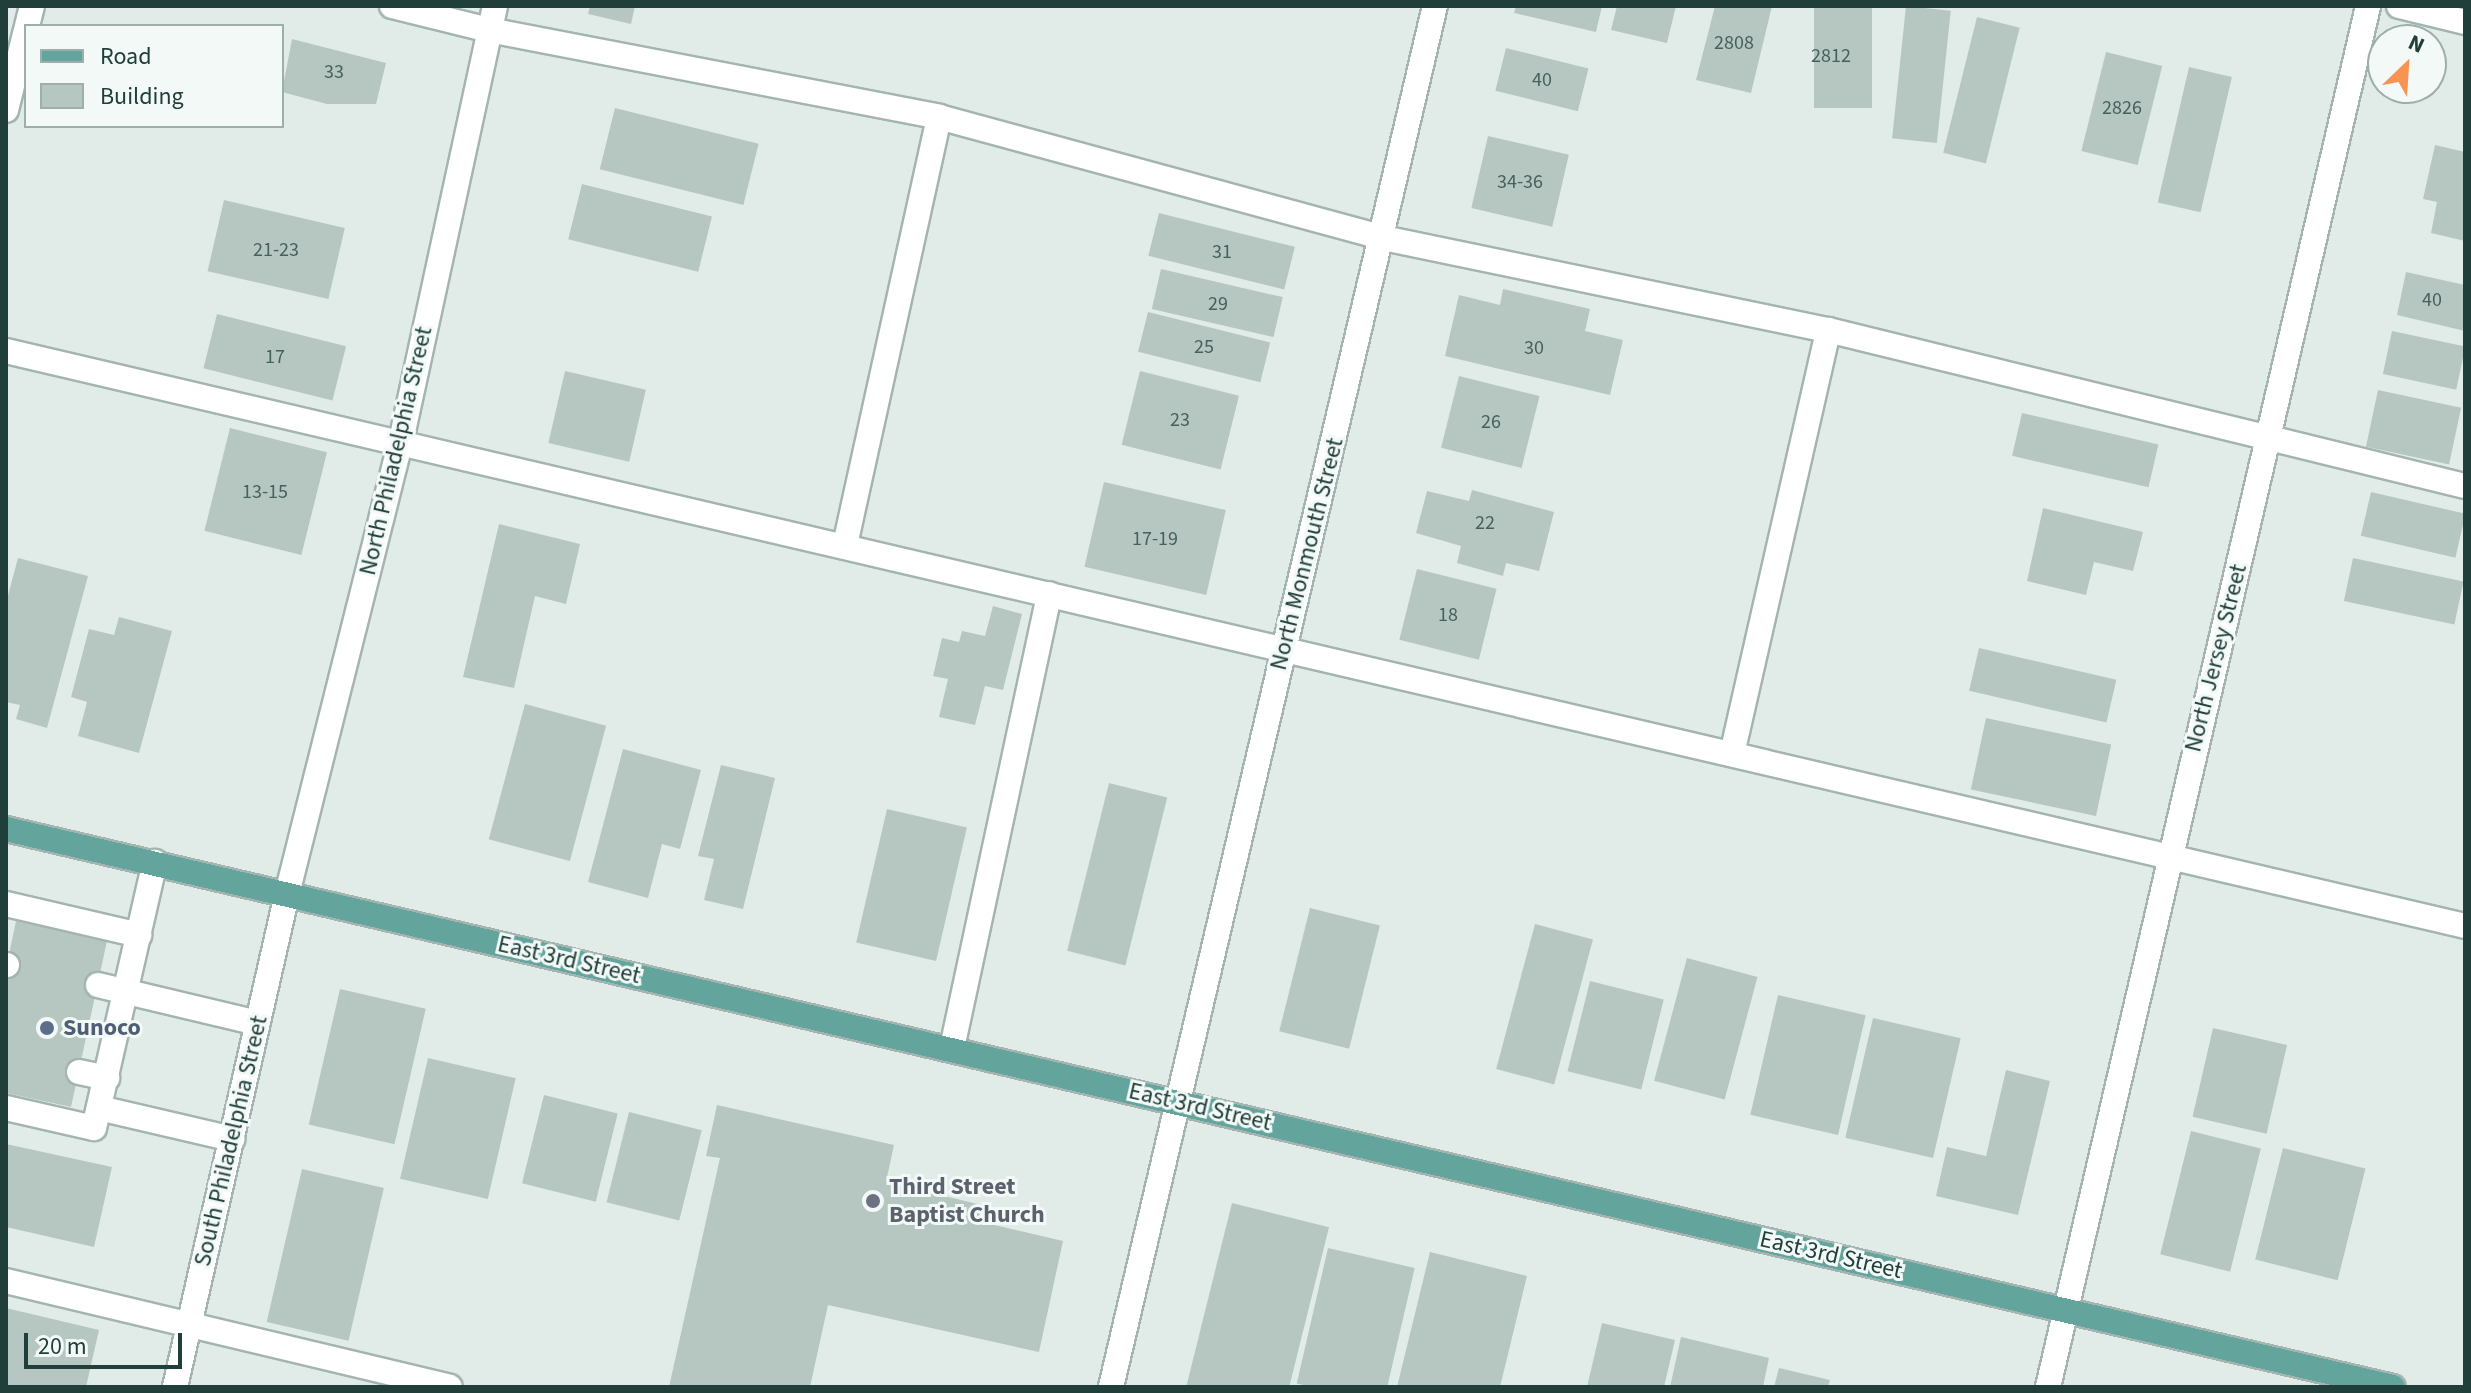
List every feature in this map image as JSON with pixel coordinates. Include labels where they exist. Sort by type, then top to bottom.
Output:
[{"type":"main road","name":"East 3rd Street","points":[[6,829],[2393,1387]]},
{"type":"street","points":[[392,6],[489,30],[939,117],[1383,238],[1828,330],[2465,486]]},
{"type":"street","name":"North Philadelphia Street","points":[[287,894],[401,441],[495,6]]},
{"type":"street","name":"North Monmouth Street","points":[[1111,1387],[1435,6]]},
{"type":"street","name":"North Jersey Street","points":[[2048,1387],[2069,1312],[2169,856],[2368,6]]},
{"type":"street","points":[[2399,6],[2465,22]]},
{"type":"street","points":[[6,110],[24,36]]},
{"type":"street","points":[[845,545],[939,117]]},
{"type":"street","points":[[1732,754],[1828,330]]},
{"type":"street","points":[[6,351],[2465,926]]},
{"type":"street","points":[[952,1048],[1049,594]]},
{"type":"street","points":[[6,1108],[94,1128],[155,862]]},
{"type":"street","name":"South Philadelphia Street","points":[[175,1387],[287,894]]},
{"type":"street","points":[[6,904],[139,935]]},
{"type":"street","points":[[98,985],[258,1023]]},
{"type":"street","points":[[79,1072],[107,1078]]},
{"type":"street","points":[[99,1108],[232,1139]]},
{"type":"street","points":[[6,1281],[450,1387]]},
{"type":"building","points":[[590,6],[635,6],[631,24],[588,14]]},
{"type":"building","points":[[1516,6],[1602,6],[1596,32],[1514,13]]},
{"type":"building","points":[[1617,6],[1676,6],[1667,43],[1611,30]]},
{"type":"building","points":[[1715,6],[1772,6],[1751,93],[1696,80]]},
{"type":"building","points":[[1814,6],[1872,6],[1872,108],[1814,108]]},
{"type":"building","points":[[1906,6],[1951,11],[1937,143],[1892,138]]},
{"type":"building","points":[[1977,17],[2020,28],[1986,163],[1943,153]]},
{"type":"building","points":[[292,39],[386,63],[376,104],[327,104],[284,93]]},
{"type":"building","points":[[1506,48],[1588,69],[1578,111],[1495,91]]},
{"type":"building","points":[[2106,52],[2162,66],[2138,165],[2081,151]]},
{"type":"building","points":[[2189,67],[2232,77],[2201,212],[2158,202]]},
{"type":"building","points":[[615,108],[759,144],[743,205],[600,169]]},
{"type":"building","points":[[1488,136],[1569,155],[1552,227],[1471,208]]},
{"type":"building","points":[[2435,145],[2465,152],[2465,241],[2431,233],[2437,202],[2423,199]]},
{"type":"building","points":[[582,184],[712,216],[698,272],[568,239]]},
{"type":"building","points":[[224,200],[345,228],[328,299],[208,271]]},
{"type":"building","points":[[1159,213],[1295,247],[1284,290],[1148,256]]},
{"type":"building","points":[[1161,269],[1283,297],[1274,337],[1152,309]]},
{"type":"building","points":[[2406,272],[2465,285],[2465,331],[2397,315]]},
{"type":"building","points":[[1503,289],[1590,309],[1585,331],[1623,340],[1610,395],[1445,356],[1459,295],[1500,305]]},
{"type":"building","points":[[1148,312],[1270,342],[1260,382],[1138,352]]},
{"type":"building","points":[[217,314],[346,346],[333,401],[203,368]]},
{"type":"building","points":[[2392,331],[2465,347],[2456,390],[2383,374]]},
{"type":"building","points":[[565,371],[646,390],[629,462],[548,443]]},
{"type":"building","points":[[1140,371],[1239,396],[1221,469],[1122,445]]},
{"type":"building","points":[[1459,376],[1540,396],[1522,468],[1441,448]]},
{"type":"building","points":[[2378,390],[2461,408],[2449,464],[2366,447]]},
{"type":"building","points":[[2022,413],[2158,444],[2149,487],[2012,456]]},
{"type":"building","points":[[230,428],[327,452],[301,555],[204,531]]},
{"type":"building","points":[[1104,482],[1226,510],[1206,595],[1084,567]]},
{"type":"building","points":[[1472,490],[1554,512],[1539,571],[1506,563],[1503,576],[1457,563],[1461,546],[1416,533],[1427,491],[1469,501]]},
{"type":"building","points":[[2371,492],[2465,514],[2455,558],[2361,536]]},
{"type":"building","points":[[2043,508],[2143,532],[2133,571],[2094,562],[2086,595],[2027,581]]},
{"type":"building","points":[[499,524],[580,544],[566,604],[535,596],[514,688],[463,677]]},
{"type":"building","points":[[18,558],[88,576],[47,728],[16,719],[20,705],[6,702],[6,603]]},
{"type":"building","points":[[2353,558],[2464,581],[2454,625],[2344,601]]},
{"type":"building","points":[[1417,569],[1497,589],[1479,660],[1399,640]]},
{"type":"building","points":[[993,606],[1022,614],[1003,690],[985,686],[975,725],[939,717],[948,679],[933,676],[942,638],[959,642],[962,631],[985,636]]},
{"type":"building","points":[[119,617],[172,631],[139,753],[78,736],[87,702],[71,697],[89,629],[114,635]]},
{"type":"building","points":[[1979,648],[2116,680],[2106,723],[1969,691]]},
{"type":"building","points":[[525,704],[606,726],[570,861],[489,839]]},
{"type":"building","points":[[1986,718],[2111,745],[2096,816],[1971,789]]},
{"type":"building","points":[[623,749],[701,770],[680,849],[662,844],[648,898],[588,882]]},
{"type":"building","points":[[721,765],[775,778],[743,909],[704,900],[714,859],[698,856]]},
{"type":"building","points":[[1109,783],[1167,798],[1125,965],[1067,951]]},
{"type":"building","points":[[887,809],[967,827],[936,961],[856,942]]},
{"type":"building","points":[[1310,908],[1380,925],[1349,1049],[1279,1031]]},
{"type":"building","name":"Sunoco","points":[[16,921],[107,941],[71,1107],[6,1093],[6,969]]},
{"type":"building","points":[[1535,924],[1593,940],[1554,1084],[1496,1069]]},
{"type":"building","points":[[1687,958],[1758,977],[1725,1100],[1654,1081]]},
{"type":"building","points":[[1590,981],[1664,999],[1641,1090],[1568,1071]]},
{"type":"building","points":[[340,989],[426,1009],[394,1144],[309,1124]]},
{"type":"building","points":[[1778,995],[1866,1015],[1838,1135],[1750,1115]]},
{"type":"building","points":[[1873,1018],[1961,1038],[1933,1158],[1845,1138]]},
{"type":"building","points":[[2213,1028],[2287,1045],[2267,1134],[2193,1117]]},
{"type":"building","points":[[428,1058],[516,1078],[488,1199],[400,1179]]},
{"type":"building","points":[[2006,1070],[2050,1081],[2018,1215],[1936,1196],[1947,1147],[1986,1156]]},
{"type":"building","points":[[544,1095],[618,1113],[596,1202],[522,1183]]},
{"type":"building","points":[[717,1105],[894,1145],[886,1182],[986,1206],[982,1222],[1063,1241],[1039,1352],[828,1305],[810,1387],[669,1387],[720,1158],[706,1156]]},
{"type":"building","points":[[629,1112],[702,1130],[679,1220],[607,1202]]},
{"type":"building","points":[[2191,1131],[2261,1148],[2230,1272],[2160,1254]]},
{"type":"building","points":[[6,1144],[112,1167],[94,1247],[6,1227]]},
{"type":"building","points":[[2283,1148],[2365,1169],[2338,1280],[2255,1260]]},
{"type":"building","points":[[302,1169],[384,1188],[349,1341],[267,1322]]},
{"type":"building","points":[[1232,1203],[1329,1227],[1289,1387],[1186,1386]]},
{"type":"building","points":[[1328,1248],[1415,1268],[1387,1387],[1312,1387],[1297,1383]]},
{"type":"building","points":[[1430,1252],[1527,1276],[1500,1387],[1397,1387]]},
{"type":"building","points":[[6,1308],[99,1330],[86,1387],[6,1387]]},
{"type":"building","points":[[1602,1323],[1675,1340],[1664,1387],[1587,1387]]},
{"type":"building","points":[[1681,1337],[1769,1358],[1763,1387],[1670,1387]]},
{"type":"building","points":[[1779,1368],[1830,1380],[1828,1387],[1774,1387]]},
{"type":"place","name":"Sunoco","points":[[47,1028]]},
{"type":"place","name":"Third Street Baptist Church","points":[[873,1201]]}]
